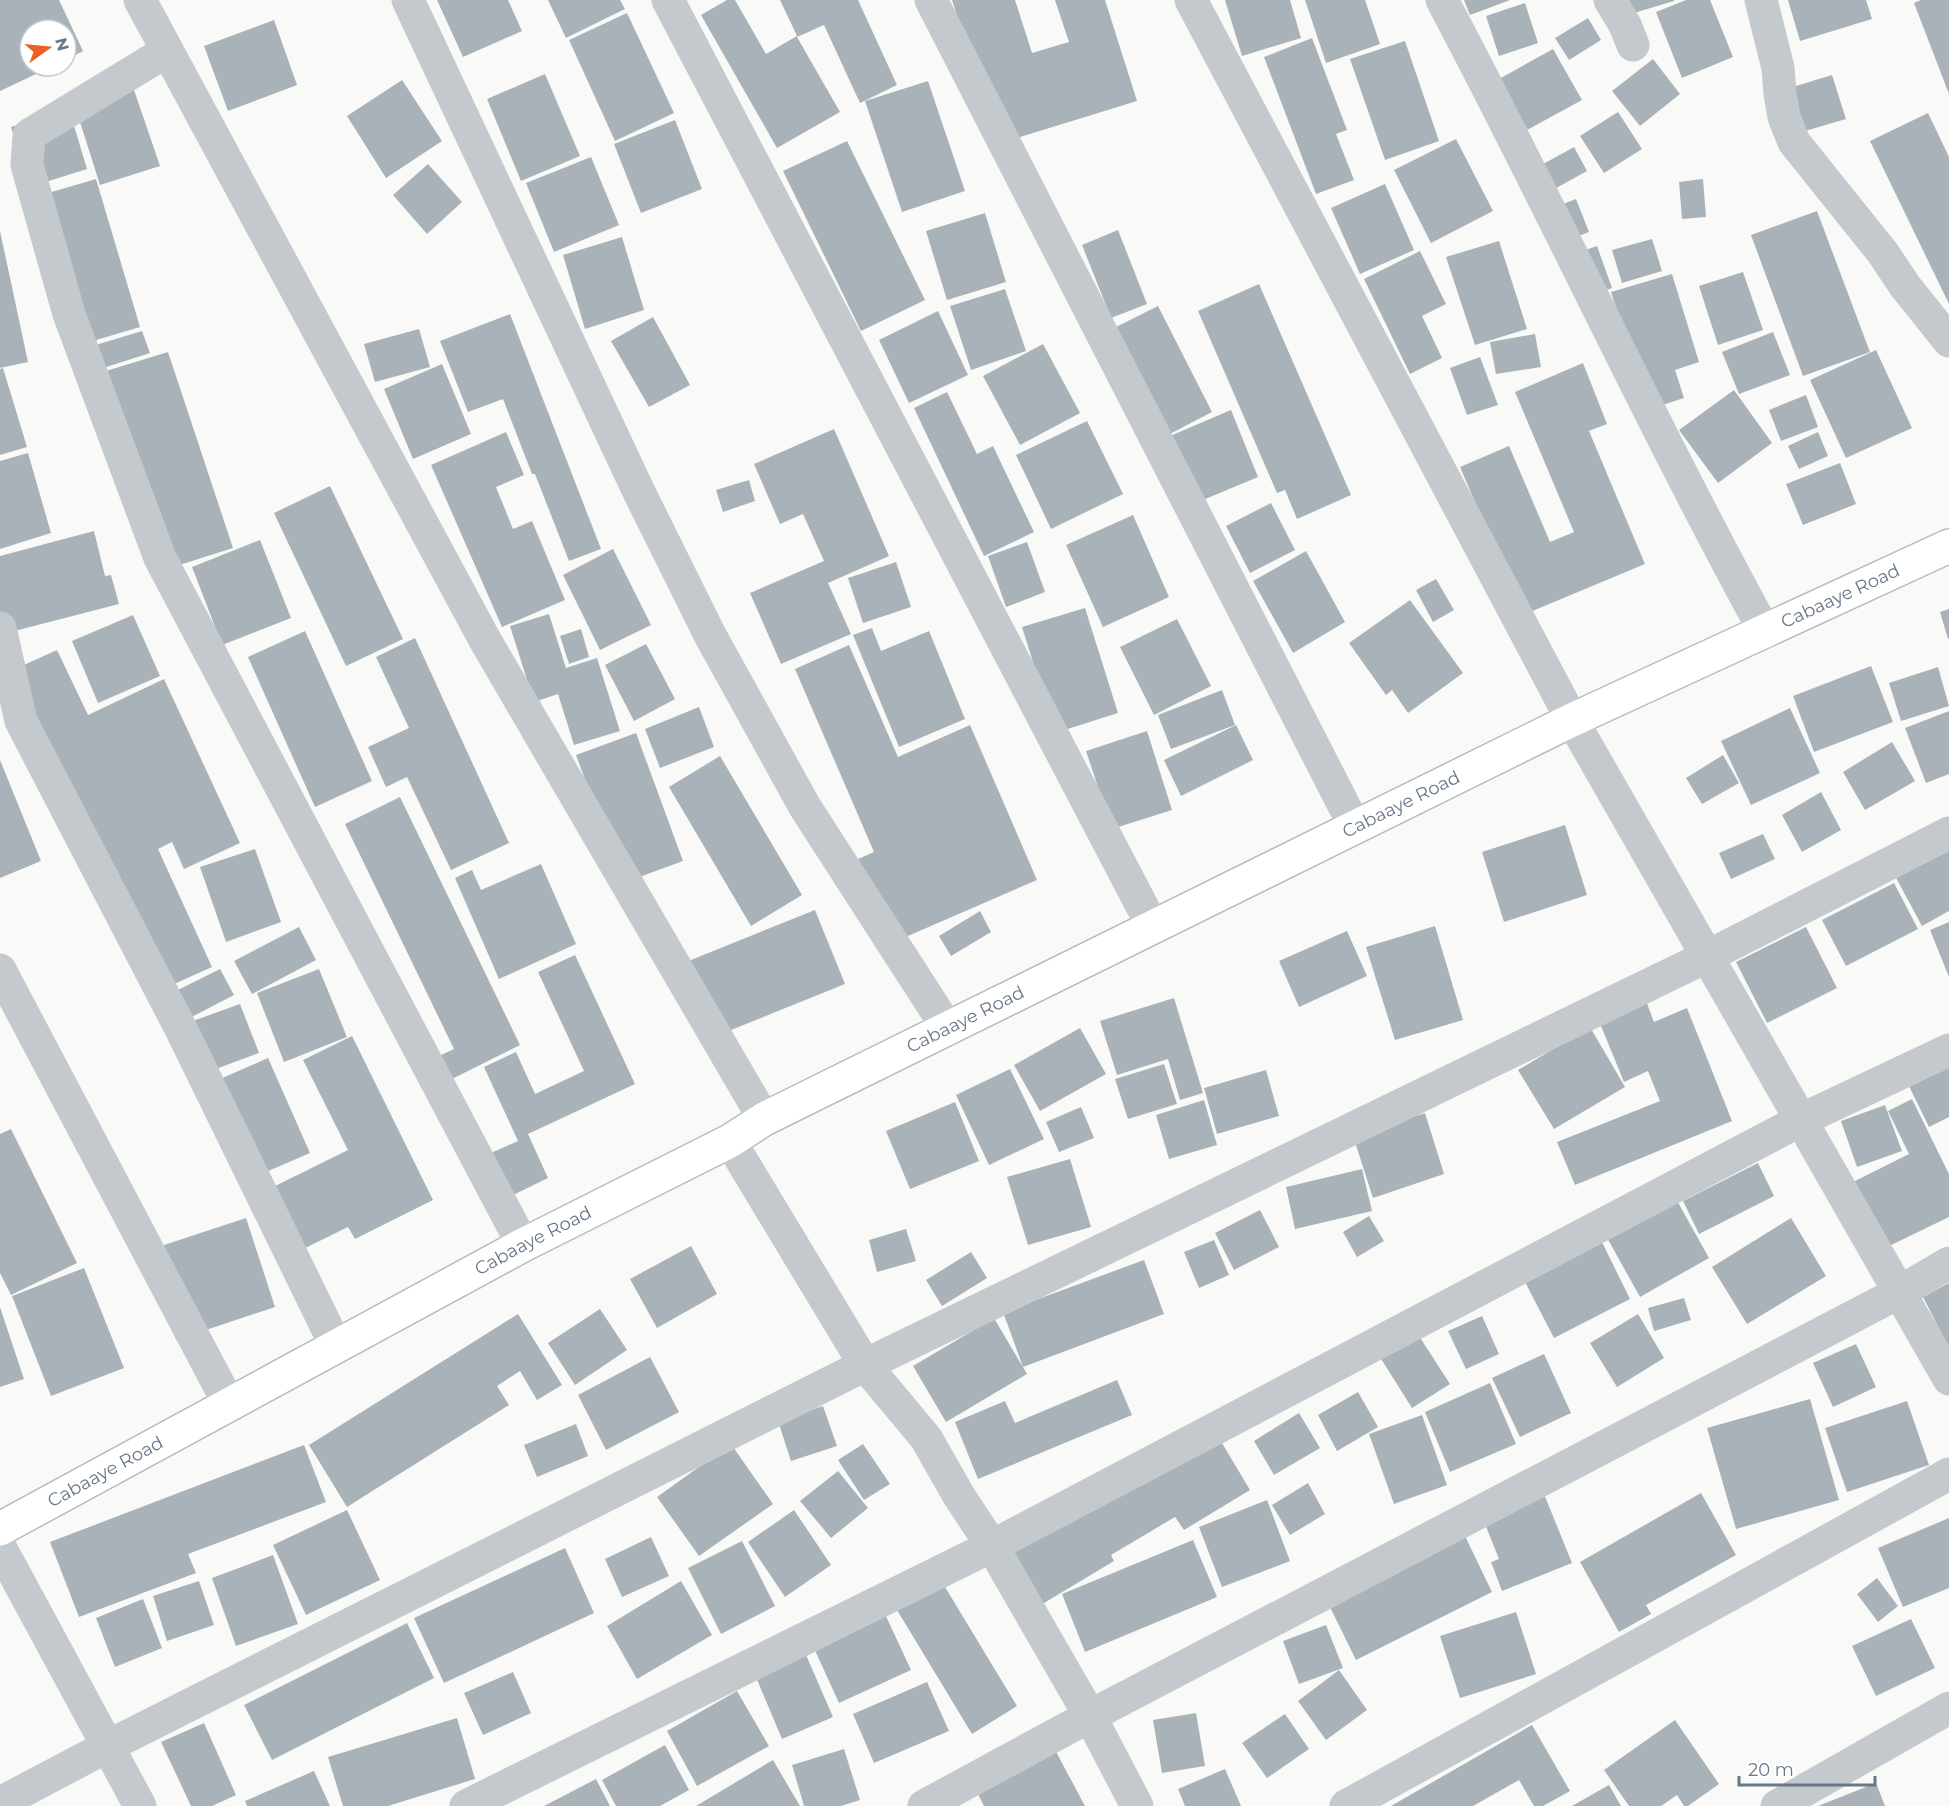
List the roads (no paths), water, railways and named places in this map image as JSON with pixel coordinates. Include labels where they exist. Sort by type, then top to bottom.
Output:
[{"type":"street","points":[[140,0],[484,640],[764,1119]]},
{"type":"street","points":[[408,0],[639,492],[710,635],[805,807],[948,1029]]},
{"type":"street","points":[[668,0],[1153,927]]},
{"type":"street","points":[[931,0],[1355,828]]},
{"type":"street","points":[[1191,0],[1572,720],[1949,1379]]},
{"type":"street","points":[[1442,0],[1507,122],[1705,523],[1765,632]]},
{"type":"street","points":[[1610,0],[1625,25],[1632,45]]},
{"type":"street","points":[[1761,0],[1778,68],[1784,117],[1794,142],[1883,253],[1905,286],[1949,341]]},
{"type":"street","points":[[168,51],[29,135],[27,165],[69,314],[160,558],[522,1245]]},
{"type":"street","name":"Cabaaye Road","points":[[0,1528],[522,1245],[730,1142],[764,1119],[1572,720],[1949,546]]},
{"type":"street","points":[[0,628],[21,722],[182,1031],[336,1346]]},
{"type":"street","points":[[0,1803],[108,1746],[865,1365],[1706,957],[1949,833]]},
{"type":"street","points":[[0,970],[229,1404]]},
{"type":"street","points":[[466,1806],[992,1546],[1801,1120],[1949,1050]]},
{"type":"street","points":[[730,1142],[865,1365],[927,1438],[1090,1716],[1137,1806]]},
{"type":"street","points":[[924,1806],[1090,1716],[1898,1293],[1949,1263]]},
{"type":"street","points":[[1346,1806],[1949,1474]]},
{"type":"street","points":[[0,1547],[140,1806]]},
{"type":"street","points":[[1777,1806],[1949,1708]]}]
